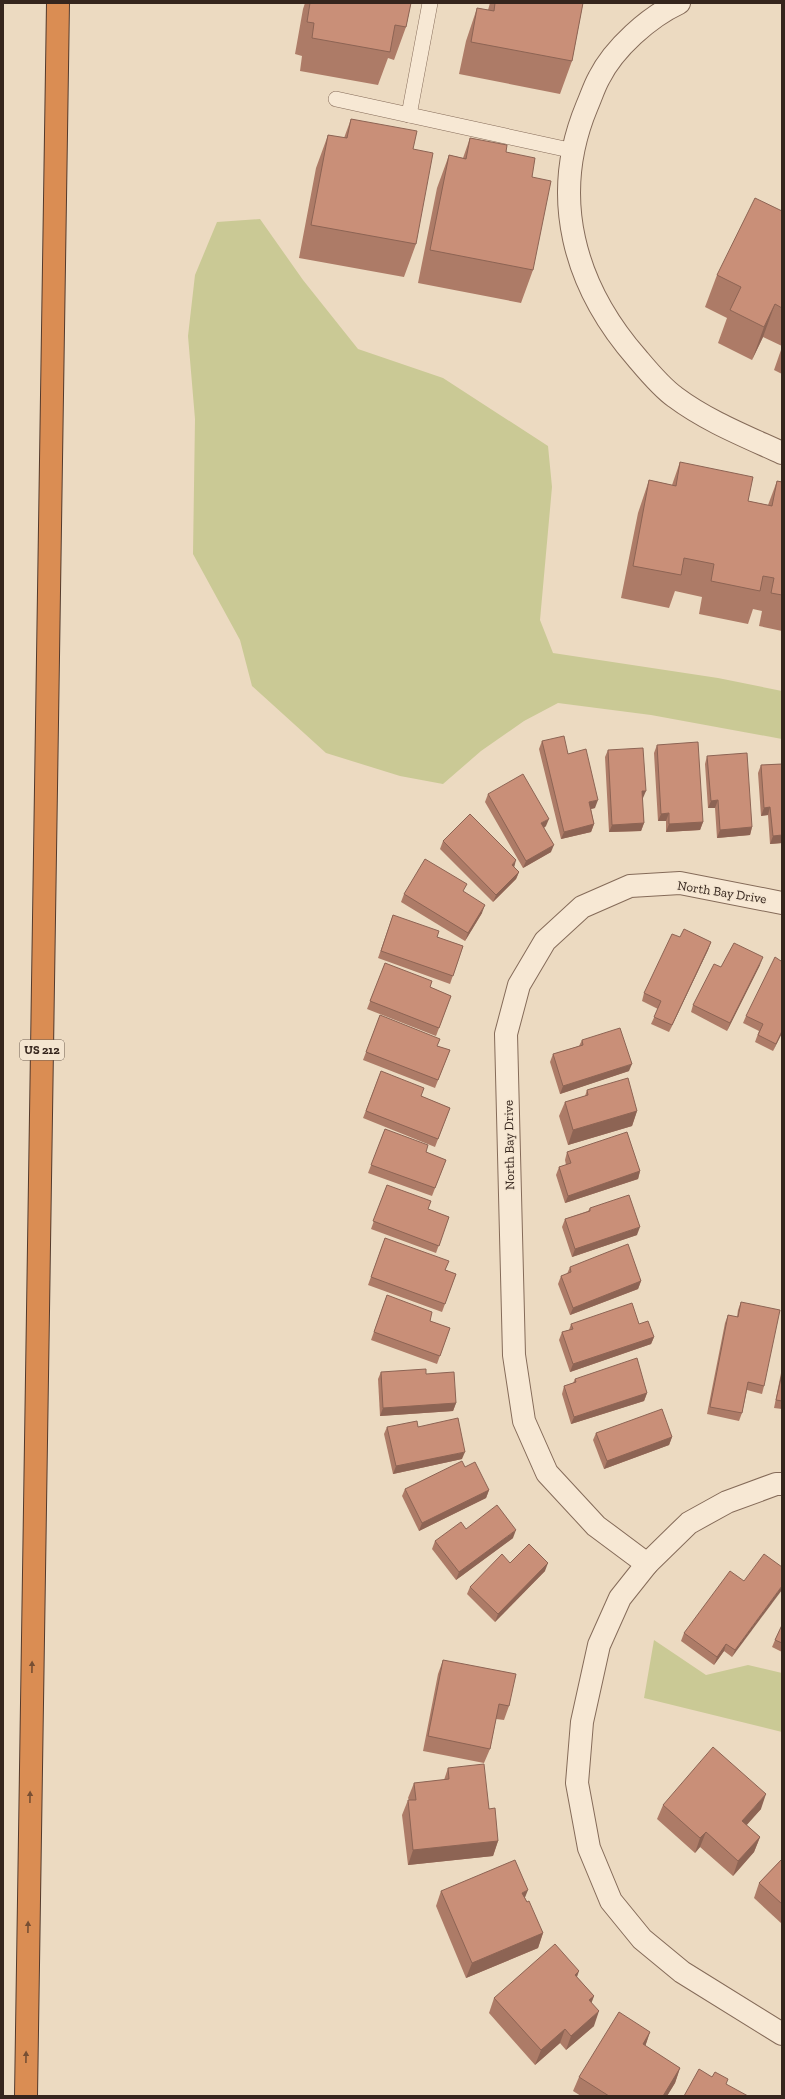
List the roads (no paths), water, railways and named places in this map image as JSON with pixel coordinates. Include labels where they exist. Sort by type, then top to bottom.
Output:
[{"type":"highway","name":"US 212","points":[[26,2096],[58,3]]},
{"type":"street","points":[[673,4],[660,12],[625,43],[599,77],[581,121],[574,151],[568,207],[577,253],[592,291],[618,336],[674,397],[718,424],[782,453]]},
{"type":"street","name":"North Bay Drive","points":[[647,1564],[596,1526],[547,1473],[524,1420],[514,1355],[506,1034],[519,985],[545,941],[582,908],[630,886],[680,883],[782,903]]},
{"type":"street","points":[[782,1484],[776,1484],[727,1502],[689,1523],[647,1564],[620,1598],[599,1644],[582,1722],[577,1783],[589,1848],[611,1901],[642,1939],[682,1972],[782,2034]]},
{"type":"lane","points":[[409,115],[430,3]]},
{"type":"lane","points":[[336,99],[574,151]]}]
